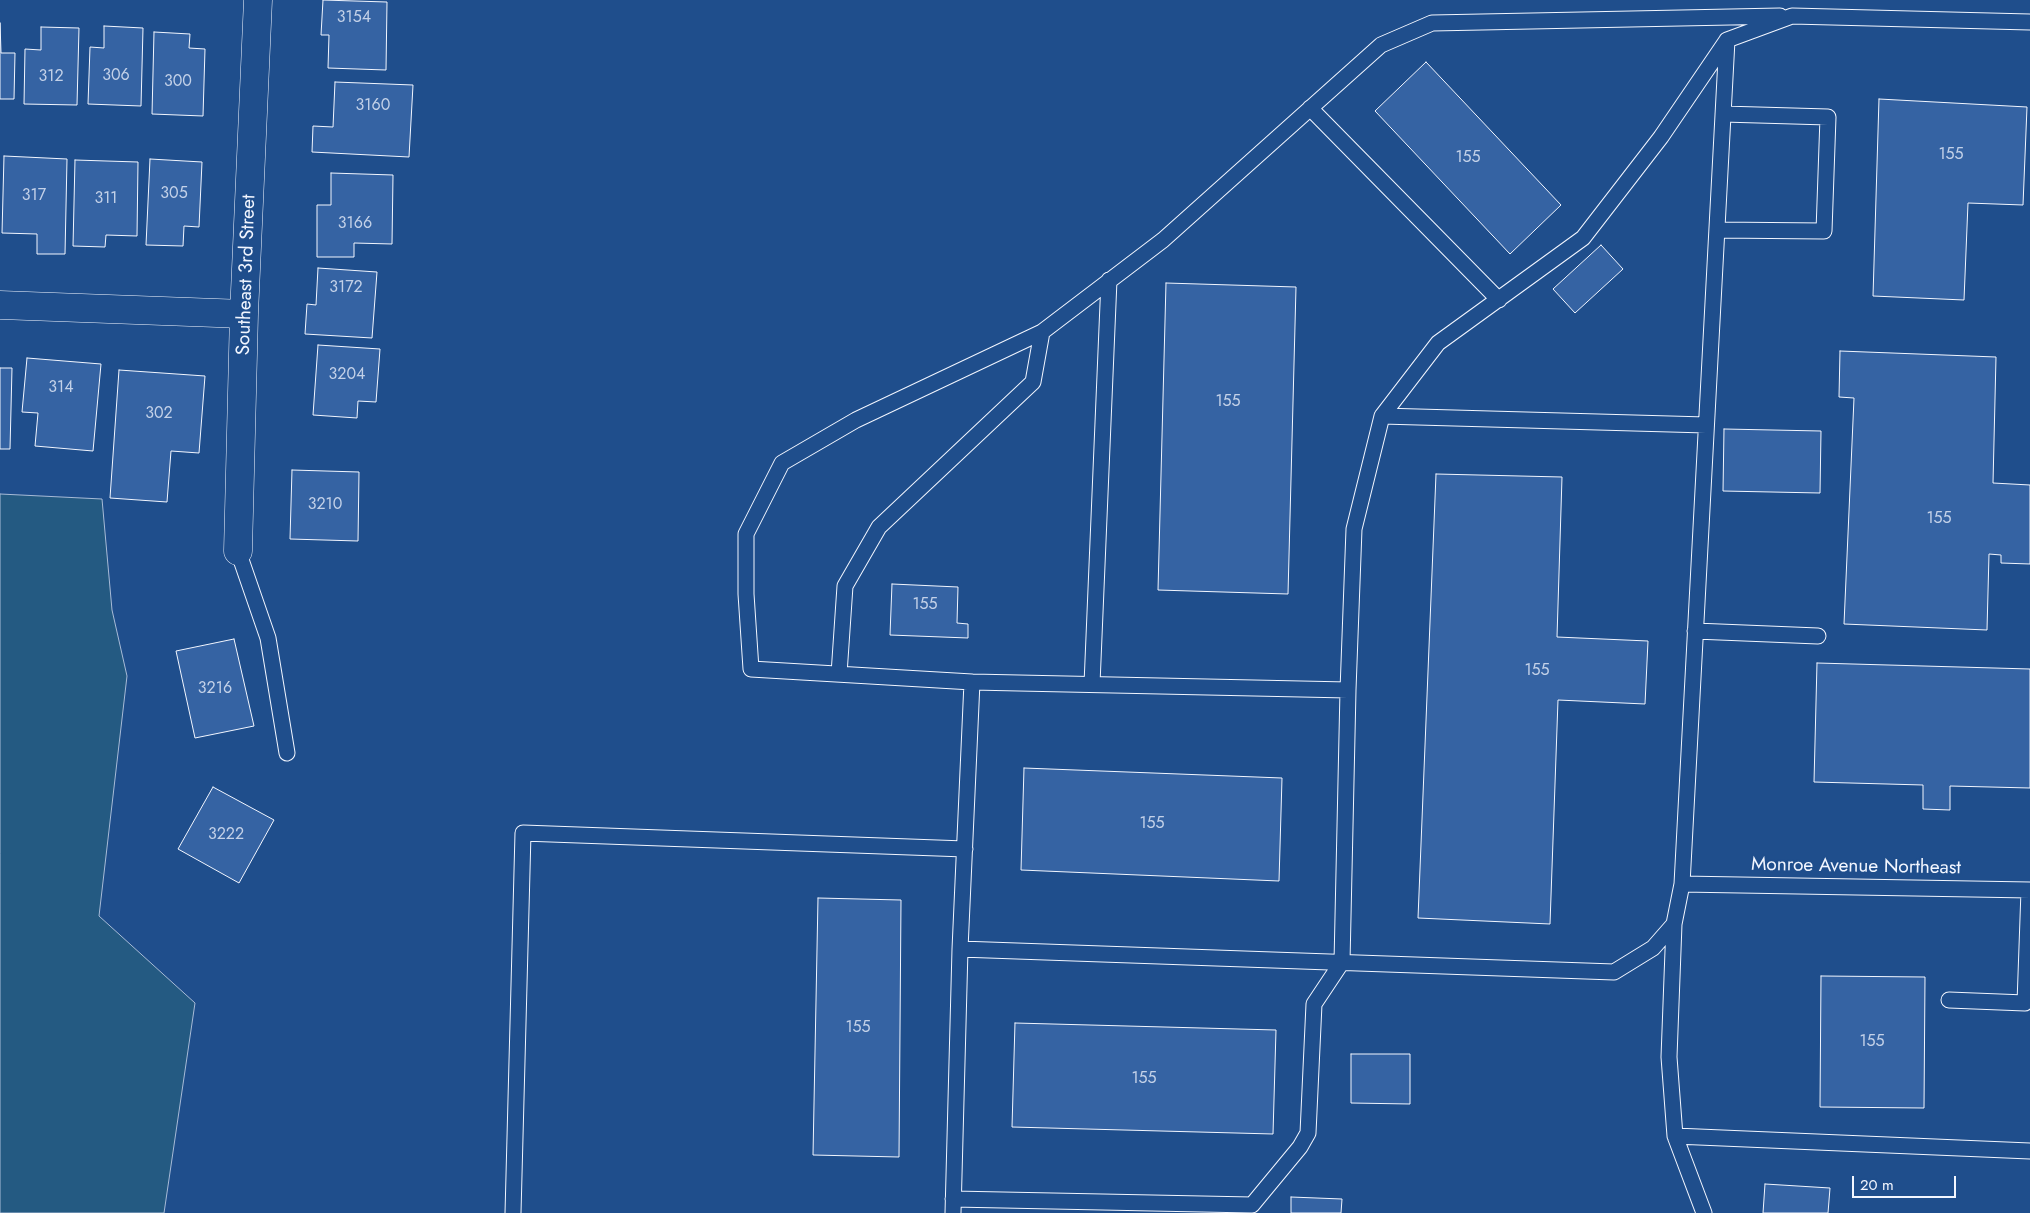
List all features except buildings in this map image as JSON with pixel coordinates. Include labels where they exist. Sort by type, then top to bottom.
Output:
[{"type":"street","name":"Southeast 3rd Street","points":[[238,551],[244,314],[258,0]]},
{"type":"street","points":[[0,305],[244,314]]},
{"type":"lane","points":[[1348,690],[972,682],[751,669],[746,594],[746,534],[782,463],[856,420],[1042,332],[1163,240],[1381,45],[1432,23],[1792,16],[2030,22]]},
{"type":"lane","points":[[972,682],[960,949],[953,1206],[1252,1205],[1300,1147],[1308,1133],[1314,1004],[1342,962],[1348,690],[1354,529],[1382,416],[1438,343],[1583,238],[1661,137],[1727,40],[1792,16]]},
{"type":"lane","points":[[1704,1213],[1675,1136],[1669,1057],[1674,924],[1682,884],[1727,40]]},
{"type":"lane","points":[[1310,108],[1499,300]]},
{"type":"lane","points":[[1717,230],[1824,231],[1828,117],[1724,114]]},
{"type":"lane","points":[[1092,684],[1109,280]]},
{"type":"lane","points":[[839,674],[845,586],[879,526],[1032,382],[1042,332]]},
{"type":"lane","points":[[1382,416],[1706,425]]},
{"type":"lane","points":[[238,551],[268,638],[287,753]]},
{"type":"lane","points":[[1695,631],[1818,636]]},
{"type":"lane","points":[[513,1213],[523,832],[965,849]]},
{"type":"lane","name":"Monroe Avenue Northeast","points":[[1682,884],[2029,890]]},
{"type":"lane","points":[[1949,1000],[2025,1003],[2029,890]]},
{"type":"lane","points":[[960,949],[1614,972],[1653,948],[1674,924]]},
{"type":"lane","points":[[1675,1136],[2030,1151]]},
{"type":"shaded area","points":[[0,494],[102,499],[112,610],[127,676],[99,916],[195,1003],[164,1213],[0,1213]]}]
